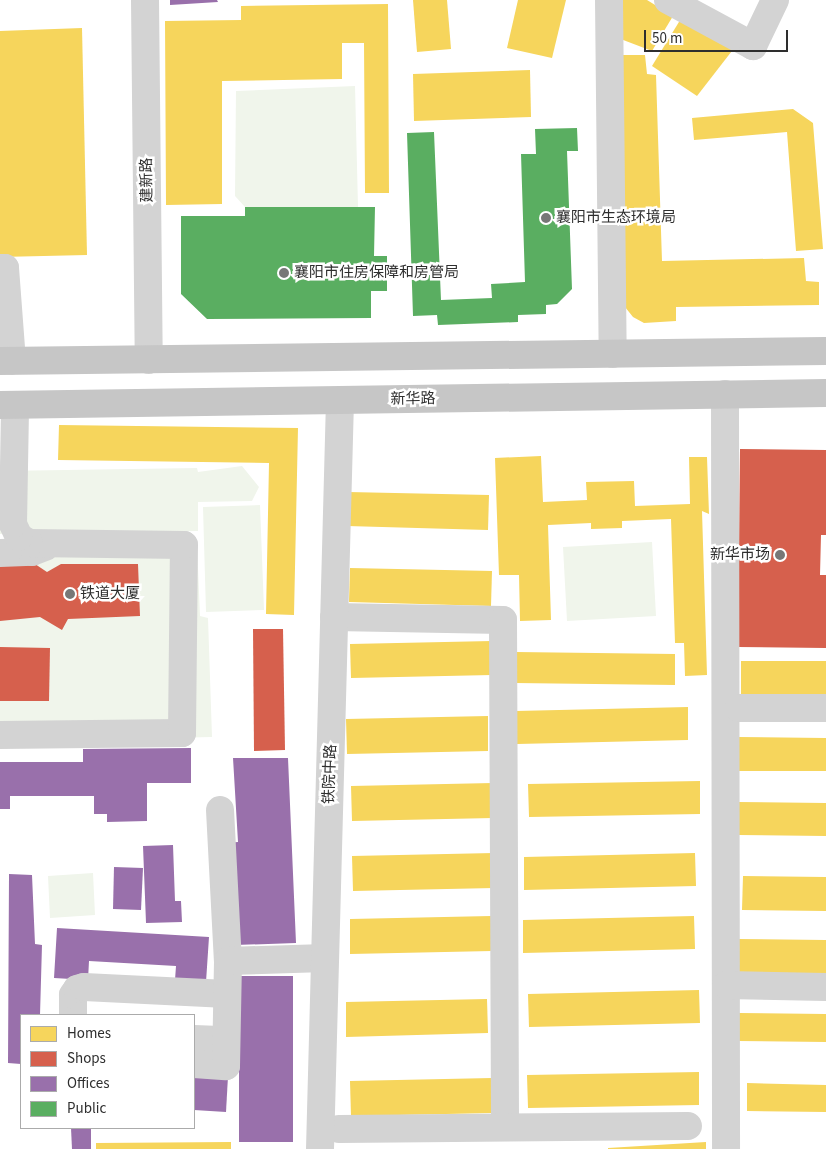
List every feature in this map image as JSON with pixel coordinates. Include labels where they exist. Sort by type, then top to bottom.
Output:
[{"type":"main road","points":[[6,361],[826,351]]},
{"type":"main road","name":"新华路","points":[[7,405],[826,393]]},
{"type":"street","name":"建新路","points":[[145,0],[149,360]]},
{"type":"street","points":[[610,0],[613,354]]},
{"type":"street","points":[[668,0],[753,46],[775,0]]},
{"type":"street","points":[[0,268],[5,268],[6,361]]},
{"type":"street","points":[[725,394],[726,1149]]},
{"type":"street","name":"铁院中路","points":[[320,1149],[340,400]]},
{"type":"street","points":[[0,735],[182,733],[184,545],[29,543],[19,537],[13,524],[7,405]]},
{"type":"street","points":[[0,552],[32,552],[53,543]]},
{"type":"street","points":[[334,617],[503,620],[505,1126]]},
{"type":"street","points":[[739,708],[826,708]]},
{"type":"street","points":[[195,1064],[226,1066],[228,961],[220,810]]},
{"type":"street","points":[[228,961],[325,958]]},
{"type":"street","points":[[726,985],[826,987]]},
{"type":"street","points":[[73,1014],[73,995],[77,989],[84,987],[227,994]]},
{"type":"street","points":[[195,1039],[226,1040]]},
{"type":"street","points":[[339,1129],[505,1126],[688,1126]]},
{"type":"shaded area","points":[[355,86],[358,207],[245,207],[235,196],[236,91]]},
{"type":"shaded area","points":[[242,466],[259,487],[252,501],[198,502],[198,531],[0,534],[0,471],[197,468],[198,472]]},
{"type":"shaded area","points":[[260,505],[264,610],[206,612],[203,507]]},
{"type":"shaded area","points":[[652,542],[656,616],[567,621],[563,547]]},
{"type":"shaded area","points":[[197,544],[200,616],[208,618],[212,737],[0,742],[0,546]]},
{"type":"shaded area","points":[[93,873],[95,915],[50,918],[48,876]]},
{"type":"building: Homes","points":[[413,0],[447,0],[451,49],[417,52]]},
{"type":"building: Homes","points":[[518,0],[566,0],[552,58],[507,48]]},
{"type":"building: Homes","points":[[616,0],[647,0],[673,16],[652,51],[618,38]]},
{"type":"building: Homes","points":[[388,4],[389,193],[365,193],[364,43],[342,43],[342,79],[222,81],[222,204],[166,205],[165,21],[241,20],[241,6]]},
{"type":"building: Homes","points":[[682,17],[735,47],[697,96],[652,66]]},
{"type":"building: Homes","points":[[82,28],[87,255],[0,257],[0,31]]},
{"type":"building: Homes","points":[[619,55],[645,55],[647,74],[656,75],[662,261],[804,258],[806,281],[819,282],[819,305],[676,307],[676,321],[644,323],[633,317],[625,307]]},
{"type":"building: Homes","points":[[530,70],[531,117],[414,121],[413,74]]},
{"type":"building: Homes","points":[[793,109],[813,123],[823,249],[796,251],[787,132],[694,140],[692,118]]},
{"type":"building: Homes","points":[[59,425],[298,428],[294,615],[266,614],[269,463],[58,460]]},
{"type":"building: Homes","points":[[541,456],[543,502],[587,500],[586,482],[634,481],[635,506],[690,504],[689,457],[707,457],[709,514],[702,511],[707,675],[685,676],[684,643],[675,643],[671,519],[622,521],[622,528],[591,529],[591,523],[548,525],[551,620],[520,621],[519,575],[499,575],[495,458]]},
{"type":"building: Homes","points":[[348,492],[489,495],[488,530],[347,526]]},
{"type":"building: Homes","points":[[350,568],[492,571],[491,606],[349,602]]},
{"type":"building: Homes","points":[[492,641],[492,675],[351,678],[350,644]]},
{"type":"building: Homes","points":[[516,652],[675,654],[675,685],[515,683]]},
{"type":"building: Homes","points":[[741,661],[826,661],[826,695],[741,694]]},
{"type":"building: Homes","points":[[688,707],[688,740],[517,744],[516,711]]},
{"type":"building: Homes","points":[[488,716],[488,751],[347,754],[346,719]]},
{"type":"building: Homes","points":[[738,737],[826,738],[826,771],[737,771]]},
{"type":"building: Homes","points":[[700,781],[700,814],[529,817],[528,784]]},
{"type":"building: Homes","points":[[493,783],[493,818],[352,821],[351,786]]},
{"type":"building: Homes","points":[[738,802],[826,803],[826,836],[738,835]]},
{"type":"building: Homes","points":[[494,853],[494,888],[353,891],[352,856]]},
{"type":"building: Homes","points":[[695,853],[696,886],[524,890],[524,857]]},
{"type":"building: Homes","points":[[743,876],[826,877],[826,911],[742,910]]},
{"type":"building: Homes","points":[[491,916],[492,951],[350,954],[350,919]]},
{"type":"building: Homes","points":[[694,916],[695,949],[523,953],[523,920]]},
{"type":"building: Homes","points":[[738,939],[826,940],[826,974],[738,973]]},
{"type":"building: Homes","points":[[699,990],[700,1023],[529,1027],[528,994]]},
{"type":"building: Homes","points":[[487,999],[488,1033],[346,1037],[346,1002]]},
{"type":"building: Homes","points":[[739,1013],[826,1014],[826,1042],[738,1041]]},
{"type":"building: Homes","points":[[699,1072],[699,1105],[528,1108],[527,1075]]},
{"type":"building: Homes","points":[[492,1078],[493,1113],[351,1116],[350,1081]]},
{"type":"building: Homes","points":[[747,1083],[826,1085],[826,1112],[747,1111]]},
{"type":"building: Homes","points":[[231,1142],[231,1149],[96,1149],[96,1143]]},
{"type":"building: Homes","points":[[706,1142],[706,1149],[608,1149],[608,1148]]},
{"type":"building: Shops","name":"新华市场","points":[[740,449],[826,450],[826,535],[821,535],[820,575],[826,575],[826,648],[738,647]]},
{"type":"building: Shops","name":"铁道大厦","points":[[0,553],[26,558],[47,572],[61,564],[138,564],[140,616],[68,619],[62,630],[40,617],[0,621]]},
{"type":"building: Shops","points":[[253,629],[283,629],[285,750],[254,751]]},
{"type":"building: Shops","points":[[0,647],[50,648],[49,701],[0,701]]},
{"type":"building: Offices","points":[[170,0],[217,0],[218,2],[170,5]]},
{"type":"building: Offices","points":[[191,748],[191,783],[147,783],[147,821],[107,822],[107,814],[94,814],[94,796],[10,796],[10,809],[0,809],[0,762],[83,762],[83,749]]},
{"type":"building: Offices","points":[[233,758],[288,758],[296,943],[235,945],[225,843],[238,842]]},
{"type":"building: Offices","points":[[173,845],[175,901],[181,901],[182,922],[146,923],[143,846]]},
{"type":"building: Offices","points":[[114,867],[143,868],[141,910],[113,909]]},
{"type":"building: Offices","points":[[9,874],[32,875],[35,944],[42,945],[40,1014],[20,1014],[20,1064],[8,1063]]},
{"type":"building: Offices","points":[[57,928],[209,937],[206,982],[175,980],[176,966],[89,961],[88,980],[54,978]]},
{"type":"building: Offices","points":[[239,976],[293,976],[293,1142],[239,1142]]},
{"type":"building: Offices","points":[[195,1074],[228,1076],[226,1112],[195,1110]]},
{"type":"building: Offices","points":[[71,1129],[91,1129],[91,1149],[72,1149]]},
{"type":"building: Public","name":"襄阳市生态环境局","points":[[577,128],[578,151],[567,151],[572,289],[557,304],[546,305],[546,314],[518,315],[518,322],[438,325],[437,315],[413,316],[407,133],[434,132],[441,300],[492,298],[491,284],[525,282],[521,154],[536,154],[535,129]]},
{"type":"building: Public","name":"襄阳市住房保障和房管局","points":[[245,207],[375,207],[374,256],[387,256],[387,291],[371,291],[371,318],[207,319],[181,294],[181,216],[245,216]]},
{"type":"place","name":"襄阳市生态环境局","points":[[546,218]]},
{"type":"place","name":"襄阳市住房保障和房管局","points":[[284,273]]},
{"type":"place","name":"新华市场","points":[[780,555]]},
{"type":"place","name":"铁道大厦","points":[[70,594]]}]
